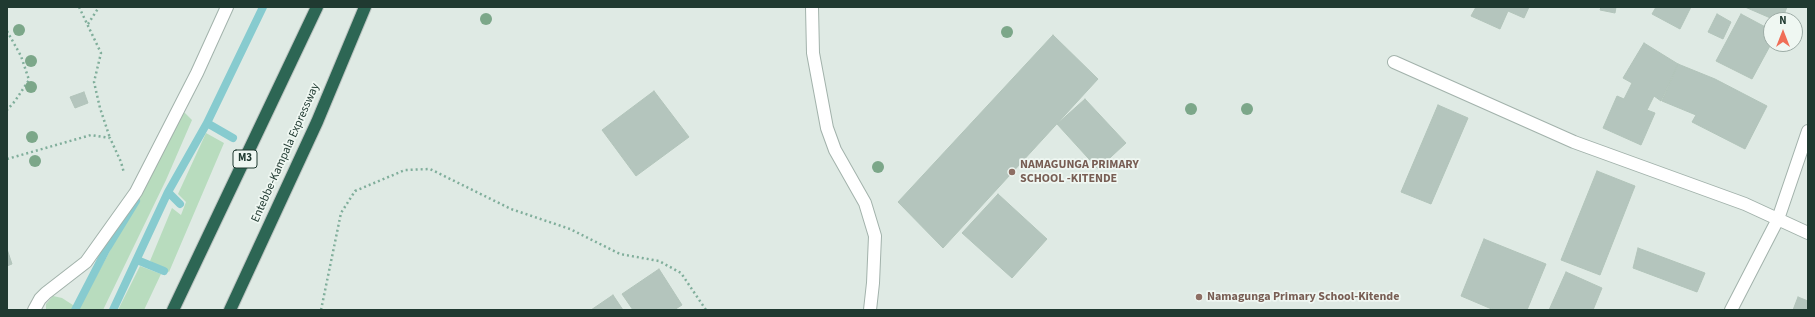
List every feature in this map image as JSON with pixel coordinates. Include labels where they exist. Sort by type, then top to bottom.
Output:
[{"type":"highway","name":"M3","points":[[173,310],[317,7]]},
{"type":"highway","name":"Entebbe-Kampala Expressway","points":[[230,310],[317,122],[365,7]]},
{"type":"street","points":[[34,310],[40,299],[46,293],[86,262],[136,192],[197,73],[227,7]]},
{"type":"street","points":[[812,7],[813,53],[827,128],[835,150],[865,203],[874,236],[873,283],[870,310]]},
{"type":"street","points":[[1394,62],[1574,142],[1745,204],[1808,233]]},
{"type":"street","points":[[1731,310],[1778,219],[1808,131]]},
{"type":"path","points":[[79,7],[101,53],[94,82],[100,108],[110,138],[121,162],[131,199]]},
{"type":"path","points":[[88,24],[99,7]]},
{"type":"path","points":[[7,31],[21,56],[29,80],[7,110]]},
{"type":"path","points":[[7,159],[91,136],[110,138]]},
{"type":"path","points":[[321,310],[341,213],[355,191],[405,170],[430,169],[511,209],[570,229],[620,254],[658,261],[681,273],[706,310]]},
{"type":"green space","points":[[183,111],[192,120],[166,180],[103,310],[78,310],[111,249],[106,246],[132,204]]},
{"type":"green space","points":[[206,133],[224,143],[169,272],[150,261],[172,208],[181,215],[186,202],[178,194]]},
{"type":"green space","points":[[140,266],[161,274],[144,310],[118,310]]},
{"type":"green space","points":[[53,296],[62,298],[76,307],[74,310],[46,310],[46,304]]},
{"type":"building","points":[[1476,7],[1529,7],[1524,18],[1508,11],[1500,29],[1471,16]]},
{"type":"building","points":[[1601,7],[1616,7],[1615,13],[1600,10]]},
{"type":"building","points":[[1656,7],[1691,7],[1680,29],[1652,14]]},
{"type":"building","points":[[1745,7],[1787,7],[1785,12],[1763,12],[1763,15]]},
{"type":"building","points":[[1717,14],[1731,22],[1723,39],[1708,32]]},
{"type":"building","points":[[1741,14],[1763,26],[1763,52],[1767,52],[1752,79],[1716,61]]},
{"type":"building","points":[[1053,35],[1098,79],[943,248],[898,202]]},
{"type":"building","points":[[1644,43],[1678,64],[1661,101],[1654,96],[1647,110],[1655,113],[1641,145],[1603,128],[1617,96],[1624,99],[1632,83],[1623,78]]},
{"type":"building","points":[[1678,64],[1715,79],[1767,106],[1745,149],[1692,122],[1696,115],[1662,101]]},
{"type":"building","points":[[654,91],[689,137],[636,176],[602,130]]},
{"type":"building","points":[[84,92],[88,103],[75,108],[70,97]]},
{"type":"building","points":[[1085,99],[1126,143],[1098,169],[1057,124]]},
{"type":"building","points":[[1438,105],[1468,118],[1431,204],[1401,192]]},
{"type":"building","points":[[1597,171],[1635,186],[1600,275],[1561,260]]},
{"type":"building","points":[[998,194],[1047,239],[1012,278],[962,233]]},
{"type":"building","points":[[1484,239],[1546,264],[1527,310],[1494,310],[1461,296]]},
{"type":"building","points":[[1638,248],[1705,273],[1697,292],[1633,268]]},
{"type":"building","points":[[7,249],[12,264],[7,266]]},
{"type":"building","points":[[659,269],[682,305],[674,310],[633,310],[622,294]]},
{"type":"building","points":[[1566,272],[1602,288],[1593,310],[1549,310]]},
{"type":"building","points":[[613,295],[623,310],[591,310]]},
{"type":"building","points":[[1798,297],[1808,301],[1808,310],[1793,310]]},
{"type":"waterway","points":[[113,310],[168,192],[207,123],[263,7]]},
{"type":"waterway","points":[[207,123],[233,138]]},
{"type":"waterway","points":[[168,192],[180,204]]},
{"type":"waterway","points":[[75,310],[106,250],[136,201]]},
{"type":"waterway","points":[[137,260],[164,271]]},
{"type":"place","name":"NAMAGUNGA PRIMARY SCHOOL -KITENDE","points":[[1012,172]]},
{"type":"place","name":"Namagunga Primary School-Kitende","points":[[1199,297]]}]
